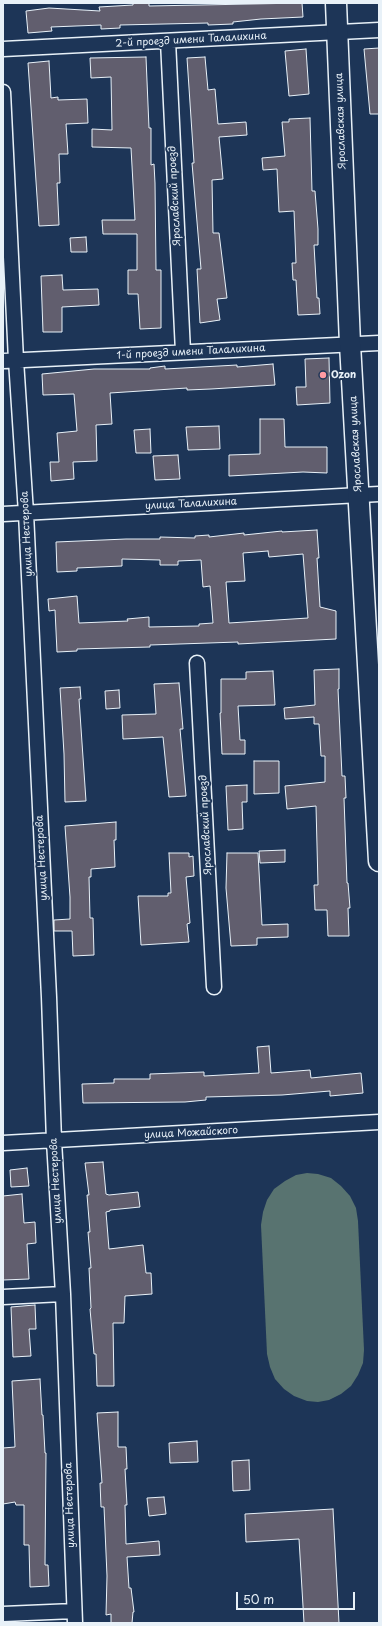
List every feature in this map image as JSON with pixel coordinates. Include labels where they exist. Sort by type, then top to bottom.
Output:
[{"type":"street","name":"Ярославская улица","points":[[336,3],[350,344],[379,861]]},
{"type":"street","name":"2-й проезд имени Талалихина","points":[[3,49],[379,30]]},
{"type":"street","name":"Ярославский проезд","points":[[168,41],[183,352]]},
{"type":"street","name":"улица Нестерова","points":[[3,92],[10,360],[26,512],[49,989],[54,1141],[63,1294],[75,1617]]},
{"type":"street","name":"1-й проезд имени Талалихина","points":[[10,360],[379,342]]},
{"type":"street","name":"улица Талалихина","points":[[3,514],[379,494]]},
{"type":"street","name":"Ярославский проезд","points":[[198,663],[214,987]]},
{"type":"street","name":"улица Можайского","points":[[3,1143],[379,1122]]},
{"type":"street","points":[[3,1297],[63,1294]]},
{"type":"street","points":[[3,1614],[75,1617]]},
{"type":"green space","points":[[307,1173],[318,1174],[331,1178],[341,1186],[350,1196],[356,1208],[358,1221],[364,1350],[363,1363],[351,1386],[341,1394],[329,1400],[318,1402],[307,1401],[294,1396],[284,1389],[275,1379],[267,1354],[261,1225],[263,1212],[267,1200],[274,1189],[296,1175]]},
{"type":"building","points":[[133,3],[149,3],[149,6],[302,3],[303,17],[261,19],[233,22],[233,24],[208,25],[208,23],[120,25],[120,28],[101,29],[101,25],[51,27],[52,31],[28,33],[26,11],[49,8],[100,11],[99,7],[133,5]]},
{"type":"building","points":[[379,48],[379,114],[370,114],[364,49]]},
{"type":"building","points":[[306,49],[309,94],[289,96],[285,51]]},
{"type":"building","points":[[146,57],[149,128],[151,128],[151,165],[154,164],[155,183],[156,270],[161,270],[161,328],[140,329],[138,294],[128,294],[128,270],[137,270],[137,234],[103,234],[102,220],[135,220],[131,148],[92,147],[92,129],[112,130],[111,77],[91,78],[90,58]]},
{"type":"building","points":[[205,57],[208,90],[215,89],[218,124],[246,122],[247,135],[219,137],[223,179],[212,180],[213,233],[219,233],[227,298],[217,299],[220,320],[200,323],[197,269],[201,269],[192,163],[194,163],[187,58]]},
{"type":"building","points":[[49,61],[51,98],[58,97],[58,100],[87,99],[88,123],[66,124],[68,154],[59,154],[60,183],[57,183],[59,225],[39,226],[28,63]]},
{"type":"building","points":[[310,118],[312,191],[315,191],[318,229],[318,245],[314,245],[317,298],[319,298],[320,314],[298,315],[296,280],[293,280],[292,263],[296,263],[294,211],[279,212],[277,169],[263,170],[262,158],[285,156],[282,122],[289,122],[289,119]]},
{"type":"building","points":[[86,237],[87,252],[71,252],[70,238]]},
{"type":"building","points":[[62,275],[63,290],[98,289],[99,305],[62,307],[62,332],[43,332],[41,276]]},
{"type":"building","points":[[329,358],[330,403],[297,405],[296,387],[306,387],[305,359]]},
{"type":"building","points":[[273,364],[275,385],[187,390],[187,388],[110,393],[112,424],[96,425],[97,461],[73,462],[74,479],[51,481],[50,462],[59,462],[57,433],[77,431],[74,394],[43,395],[42,374],[94,369],[150,369],[165,366],[165,369],[237,365],[237,367]]},
{"type":"building","points":[[260,419],[284,419],[285,447],[327,447],[327,473],[303,472],[229,476],[229,455],[260,454]]},
{"type":"building","points":[[219,426],[220,449],[188,450],[186,427]]},
{"type":"building","points":[[150,429],[151,453],[136,453],[134,430]]},
{"type":"building","points":[[178,455],[180,479],[155,480],[153,456]]},
{"type":"building","points":[[317,530],[320,607],[336,611],[336,639],[238,644],[238,642],[150,645],[150,647],[77,649],[77,651],[57,652],[55,610],[49,611],[48,599],[77,596],[79,623],[128,621],[127,619],[149,617],[149,627],[199,626],[199,624],[213,623],[210,586],[203,587],[201,560],[178,561],[178,565],[160,565],[160,560],[122,559],[122,566],[77,568],[77,571],[57,572],[56,542],[160,539],[160,537],[195,538],[195,536],[209,535],[209,537],[244,533],[244,535]],"holes":[[[268,551],[269,557],[303,554],[308,618],[229,623],[226,582],[245,581],[243,553]]]},
{"type":"building","points":[[339,669],[338,689],[342,776],[345,776],[346,798],[344,798],[347,883],[350,908],[348,908],[349,936],[328,936],[327,910],[315,910],[314,885],[318,885],[316,806],[287,809],[285,786],[325,782],[325,756],[321,756],[319,724],[314,724],[314,717],[285,719],[284,708],[315,705],[314,670]]},
{"type":"building","points":[[273,671],[275,705],[238,706],[240,740],[245,740],[245,754],[222,754],[220,713],[221,679],[246,679],[246,672]]},
{"type":"building","points":[[179,683],[183,729],[180,729],[186,796],[169,797],[163,737],[123,739],[122,715],[156,714],[154,684]]},
{"type":"building","points":[[80,687],[81,699],[79,699],[86,801],[65,802],[60,688]]},
{"type":"building","points":[[119,690],[120,708],[106,709],[105,691]]},
{"type":"building","points":[[254,761],[279,761],[279,793],[254,794]]},
{"type":"building","points":[[247,785],[247,802],[242,802],[243,829],[228,830],[226,786]]},
{"type":"building","points":[[116,822],[116,840],[114,840],[115,867],[91,869],[91,877],[89,877],[90,918],[93,918],[94,955],[73,956],[72,931],[54,931],[54,920],[70,919],[65,826]]},
{"type":"building","points":[[285,850],[285,862],[260,863],[259,851]]},
{"type":"building","points":[[169,853],[189,853],[189,857],[193,856],[194,876],[186,877],[190,923],[187,924],[189,942],[141,945],[138,896],[168,896],[168,893],[171,893]]},
{"type":"building","points":[[227,853],[258,853],[262,925],[288,924],[288,937],[257,938],[257,945],[231,946],[226,888]]},
{"type":"building","points":[[269,1046],[271,1073],[310,1070],[311,1078],[361,1073],[363,1093],[330,1096],[330,1091],[282,1095],[206,1097],[206,1100],[185,1102],[83,1103],[82,1084],[114,1083],[114,1079],[150,1079],[150,1074],[204,1072],[204,1076],[259,1073],[257,1047]]},
{"type":"building","points":[[103,1162],[106,1194],[138,1192],[140,1207],[110,1210],[106,1212],[109,1249],[143,1245],[146,1273],[151,1273],[152,1294],[125,1296],[124,1323],[113,1323],[114,1386],[97,1386],[96,1354],[94,1354],[90,1309],[89,1268],[91,1268],[87,1195],[89,1195],[85,1163]]},
{"type":"building","points":[[27,1168],[29,1186],[11,1187],[10,1170]]},
{"type":"building","points":[[22,1194],[24,1223],[35,1222],[36,1243],[27,1244],[29,1279],[3,1280],[3,1196]]},
{"type":"building","points":[[35,1305],[36,1329],[29,1329],[31,1356],[13,1357],[11,1307]]},
{"type":"building","points":[[40,1379],[46,1453],[45,1565],[48,1565],[49,1586],[30,1587],[29,1545],[24,1545],[24,1505],[16,1505],[15,1502],[3,1504],[3,1448],[15,1447],[12,1381]]},
{"type":"building","points":[[118,1412],[118,1447],[126,1447],[126,1544],[159,1541],[160,1555],[127,1557],[129,1588],[131,1588],[134,1612],[132,1623],[111,1623],[111,1614],[106,1615],[107,1576],[104,1507],[101,1507],[100,1483],[102,1483],[97,1413]]},
{"type":"building","points":[[197,1441],[198,1462],[170,1463],[169,1443]]},
{"type":"building","points":[[249,1460],[250,1490],[233,1491],[232,1461]]},
{"type":"building","points":[[164,1497],[166,1514],[149,1516],[147,1498]]},
{"type":"building","points":[[333,1509],[339,1623],[304,1623],[299,1539],[246,1542],[245,1514]]},
{"type":"place","name":"Ozon","points":[[323,375]]}]
